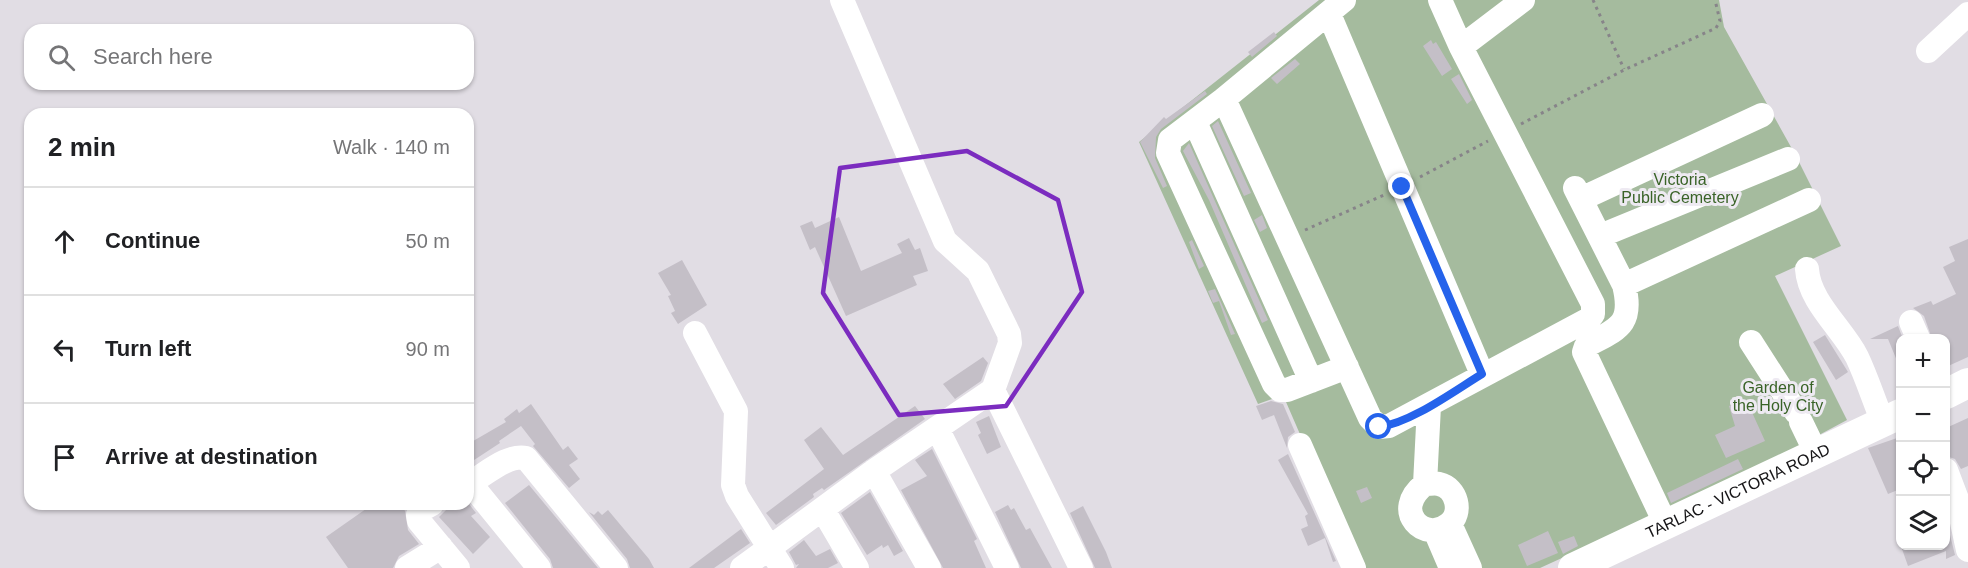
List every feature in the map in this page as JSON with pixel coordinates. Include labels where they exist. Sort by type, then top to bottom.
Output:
[{"type":"main road","points":[[1950,392],[1968,383]]},
{"type":"main road","name":"TARLAC - VICTORIA ROAD","points":[[1573,568],[1892,418]]},
{"type":"street","points":[[742,568],[777,558],[823,510],[874,471],[993,390],[1010,343],[1010,334],[978,271],[945,241],[842,0]]},
{"type":"street","points":[[1224,99],[1370,418],[1379,427],[1389,426],[1429,406],[1482,374],[1589,319],[1593,314],[1593,304],[1461,47],[1440,0]]},
{"type":"street","points":[[1461,47],[1523,0]]},
{"type":"street","points":[[1347,367],[1287,390],[1280,390],[1274,384],[1168,153],[1170,140],[1337,7],[1482,374]]},
{"type":"street","points":[[1928,51],[1968,14]]},
{"type":"street","points":[[1666,525],[1584,352],[1586,346],[1619,328],[1625,321],[1628,302],[1624,285],[1578,193],[1762,115]]},
{"type":"street","points":[[1194,122],[1311,381]]},
{"type":"street","points":[[1600,236],[1788,159]]},
{"type":"street","points":[[1624,285],[1809,200]]},
{"type":"street","points":[[1807,269],[1809,282],[1825,311],[1856,356],[1892,418]]},
{"type":"street","points":[[695,333],[736,411],[733,485],[737,496],[777,558]]},
{"type":"street","points":[[1751,342],[1798,417],[1816,453]]},
{"type":"street","points":[[993,390],[1081,568]]},
{"type":"street","points":[[1425,484],[1429,406]]},
{"type":"street","points":[[937,428],[1007,568]]},
{"type":"street","points":[[1300,445],[1354,568]]},
{"type":"street","points":[[474,481],[509,459],[517,456],[526,458],[616,568]]},
{"type":"street","points":[[874,471],[929,568]]},
{"type":"street","points":[[1950,477],[1963,498],[1968,550]]},
{"type":"street","points":[[1425,484],[1441,484],[1454,494],[1457,509],[1442,527],[1421,528],[1412,518],[1409,503],[1414,493],[1425,484]]},
{"type":"street","points":[[474,490],[539,568]]},
{"type":"street","points":[[421,510],[418,516],[419,521],[458,568]]},
{"type":"street","points":[[823,510],[857,568]]},
{"type":"street","points":[[1442,527],[1451,568]]},
{"type":"street","points":[[1442,527],[1470,568]]},
{"type":"street","points":[[407,568],[441,547]]},
{"type":"path","points":[[1593,0],[1624,70]]},
{"type":"highlighted area","points":[[967,151],[1058,200],[1082,292],[1006,406],[899,415],[823,293],[840,168]]},
{"type":"green space","points":[[1319,0],[1719,0],[1724,27],[1796,156],[1841,246],[1775,276],[1847,420],[1746,474],[1540,568],[1358,568],[1283,395],[1258,404],[1139,142]]},
{"type":"building","points":[[1274,32],[1277,36],[1252,57],[1248,52]]},
{"type":"building","points":[[1431,40],[1433,44],[1436,42],[1452,69],[1442,76],[1423,46]]},
{"type":"building","points":[[1295,59],[1300,64],[1277,84],[1271,78]]},
{"type":"building","points":[[1459,74],[1472,100],[1467,104],[1451,79]]},
{"type":"building","points":[[1205,91],[1207,94],[1161,129],[1156,137],[1155,158],[1167,186],[1163,188],[1140,142],[1164,117],[1166,119]]},
{"type":"building","points":[[1218,121],[1251,193],[1244,196],[1212,126]]},
{"type":"building","points":[[1189,143],[1268,320],[1262,323],[1209,200],[1183,151]]},
{"type":"building","points":[[1262,215],[1267,228],[1260,232],[1254,220]]},
{"type":"building","points":[[839,217],[861,271],[902,253],[897,244],[909,238],[915,250],[920,248],[928,271],[913,276],[917,285],[846,316],[815,247],[810,250],[800,226],[812,221],[815,228]]},
{"type":"building","points":[[1968,239],[1968,357],[1950,365],[1950,334],[1930,334],[1924,316],[1913,308],[1931,301],[1933,305],[1956,294],[1943,267],[1955,261],[1949,247]]},
{"type":"building","points":[[1192,240],[1204,266],[1199,269],[1189,242]]},
{"type":"building","points":[[682,260],[707,305],[678,324],[671,313],[675,311],[668,296],[671,295],[658,273]]},
{"type":"building","points":[[1215,289],[1235,334],[1231,335],[1219,301],[1213,303],[1208,291]]},
{"type":"building","points":[[1898,326],[1901,334],[1896,334],[1896,358],[1888,339],[1870,339]]},
{"type":"building","points":[[1825,335],[1848,372],[1836,380],[1813,342]]},
{"type":"building","points":[[983,357],[988,363],[981,381],[955,399],[943,384]]},
{"type":"building","points":[[1746,399],[1765,441],[1726,458],[1715,435],[1735,426],[1729,406]]},
{"type":"building","points":[[1271,401],[1283,404],[1295,432],[1288,437],[1287,448],[1274,415],[1262,420],[1256,406]]},
{"type":"building","points":[[531,404],[563,450],[568,446],[578,459],[569,465],[580,479],[569,488],[533,446],[535,444],[521,426],[474,460],[474,441],[506,422],[504,419],[517,409],[519,413]]},
{"type":"building","points":[[915,406],[925,419],[824,490],[822,488],[813,494],[814,497],[776,525],[766,513],[824,469],[804,440],[821,427],[843,455]]},
{"type":"building","points":[[989,416],[1001,447],[987,454],[978,435],[981,433],[976,422]]},
{"type":"building","points":[[1968,418],[1968,466],[1961,469],[1955,459],[1950,457],[1950,426]]},
{"type":"building","points":[[1896,438],[1896,491],[1888,494],[1868,448]]},
{"type":"building","points":[[932,449],[977,539],[974,541],[986,568],[943,568],[901,490],[927,476],[915,460]]},
{"type":"building","points":[[1288,454],[1336,561],[1333,562],[1325,538],[1308,546],[1301,529],[1308,526],[1305,516],[1308,514],[1278,460]]},
{"type":"building","points":[[1738,459],[1743,469],[1671,503],[1667,493]]},
{"type":"building","points":[[529,485],[598,568],[553,568],[550,559],[505,503]]},
{"type":"building","points":[[1367,487],[1372,498],[1361,503],[1356,491]]},
{"type":"building","points":[[870,492],[903,551],[894,556],[888,545],[883,548],[882,545],[867,555],[841,513]]},
{"type":"building","points":[[1008,505],[1011,510],[1014,508],[1026,530],[1030,528],[1052,568],[1021,568],[995,512]]},
{"type":"building","points":[[1083,506],[1112,568],[1095,568],[1070,513]]},
{"type":"building","points":[[364,510],[404,510],[408,530],[419,544],[399,556],[393,568],[348,568],[326,537]]},
{"type":"building","points":[[446,510],[474,510],[476,513],[471,516],[490,537],[473,554],[439,517]]},
{"type":"building","points":[[608,510],[654,568],[630,568],[627,559],[589,512],[594,515],[598,511],[602,515]]},
{"type":"building","points":[[741,529],[750,543],[714,568],[689,568]]},
{"type":"building","points":[[1548,531],[1558,553],[1527,566],[1518,545]]},
{"type":"building","points":[[1950,535],[1955,555],[1946,559],[1946,551],[1908,566],[1902,550],[1950,550]]},
{"type":"building","points":[[1574,536],[1578,546],[1563,554],[1558,542]]},
{"type":"building","points":[[804,540],[816,556],[830,549],[838,563],[828,568],[796,568],[799,564],[796,565],[789,552]]},
{"type":"route","points":[[1379,427],[1389,426],[1429,406],[1482,374],[1402,187]]},
{"type":"park label","name":"Victoria Public Cemetery","points":[[1680,188]]},
{"type":"park label","name":"Garden of the Holy City","points":[[1778,396]]}]
